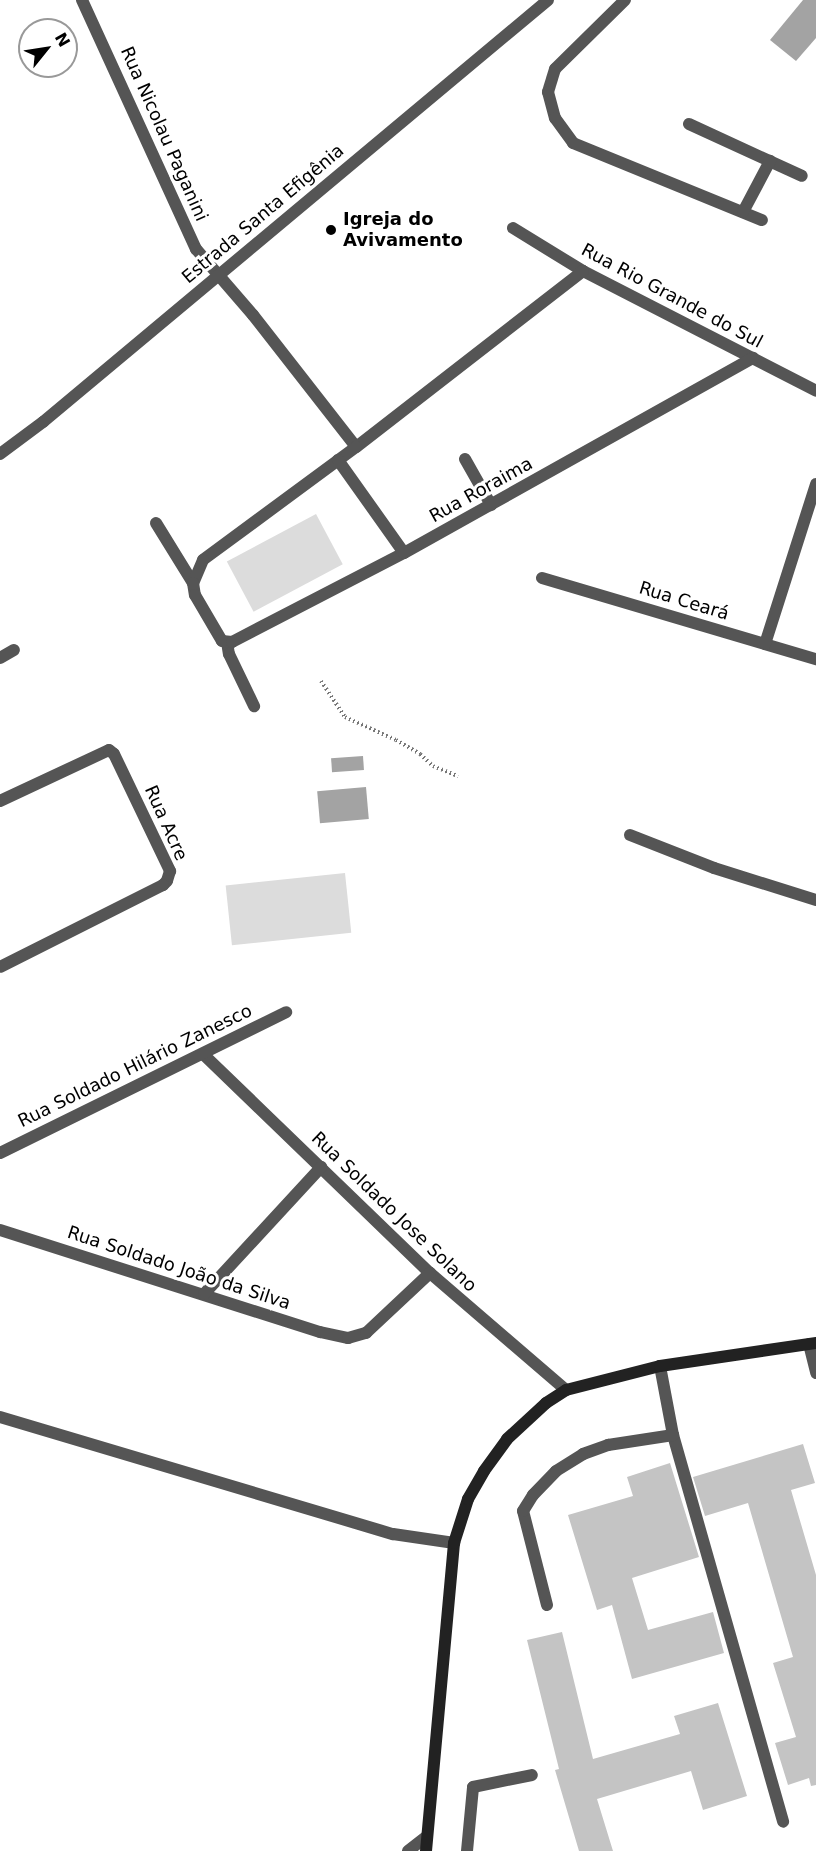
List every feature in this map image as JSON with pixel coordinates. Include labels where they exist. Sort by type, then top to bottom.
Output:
[{"type":"main road","points":[[426,1851],[454,1544],[468,1499],[484,1471],[507,1439],[546,1403],[566,1390],[660,1366],[812,1343]]},
{"type":"street","name":"Rua Nicolau Paganini","points":[[82,0],[126,90],[196,249],[356,447]]},
{"type":"street","name":"Estrada Santa Efigênia","points":[[0,454],[43,422],[548,0]]},
{"type":"street","points":[[625,0],[555,69],[548,92],[555,118],[573,143],[762,220]]},
{"type":"street","points":[[689,124],[802,176]]},
{"type":"street","points":[[743,212],[770,161]]},
{"type":"street","name":"Rua Rio Grande do Sul","points":[[513,228],[583,271],[816,392]]},
{"type":"street","points":[[193,584],[203,560],[356,447],[583,271]]},
{"type":"street","name":"Rua Roraima","points":[[224,642],[232,642],[404,553],[753,358]]},
{"type":"street","points":[[465,459],[491,505]]},
{"type":"street","points":[[338,460],[404,553]]},
{"type":"street","points":[[765,644],[816,484]]},
{"type":"street","points":[[156,523],[193,584],[195,595],[224,642],[254,706]]},
{"type":"street","name":"Rua Ceará","points":[[542,578],[816,659]]},
{"type":"street","points":[[0,658],[14,650]]},
{"type":"street","name":"Rua Acre","points":[[0,967],[163,885],[170,871],[114,754],[109,750],[1,798]]},
{"type":"street","points":[[630,834],[714,868],[816,900]]},
{"type":"street","name":"Rua Soldado Hilário Zanesco","points":[[0,1153],[286,1012]]},
{"type":"street","name":"Rua Soldado Jose Solano","points":[[203,1054],[430,1274],[566,1390]]},
{"type":"street","points":[[204,1294],[321,1167]]},
{"type":"street","name":"Rua Soldado João da Silva","points":[[0,1230],[320,1332],[348,1338],[366,1333],[430,1274]]},
{"type":"street","points":[[812,1343],[816,1373]]},
{"type":"street","points":[[660,1366],[673,1435],[783,1822]]},
{"type":"street","points":[[0,1418],[393,1534],[454,1544]]},
{"type":"street","points":[[546,1605],[523,1512],[533,1495],[556,1471],[583,1454],[618,1443],[673,1435]]},
{"type":"street","points":[[467,1851],[473,1787],[532,1775]]},
{"type":"street","points":[[408,1851],[427,1836]]},
{"type":"path","points":[[321,681],[345,717],[396,740],[420,754],[433,766],[458,776]]},
{"type":"shaded area","points":[[803,0],[816,0],[816,38],[796,61],[770,40]]},
{"type":"shaded area","points":[[316,514],[343,564],[254,612],[227,561]]},
{"type":"shaded area","points":[[363,756],[364,770],[332,772],[331,758]]},
{"type":"shaded area","points":[[366,787],[369,819],[320,823],[317,791]]},
{"type":"shaded area","points":[[345,873],[351,933],[232,945],[226,886]]},
{"type":"building","points":[[803,1444],[815,1483],[791,1490],[816,1575],[816,1785],[811,1786],[809,1778],[788,1785],[775,1743],[796,1737],[773,1663],[793,1657],[748,1503],[705,1516],[693,1477]]},
{"type":"building","points":[[670,1463],[699,1557],[632,1578],[648,1630],[713,1612],[724,1653],[632,1679],[612,1605],[597,1610],[568,1515],[633,1496],[627,1477]]},
{"type":"building","points":[[562,1632],[593,1759],[680,1734],[674,1716],[718,1703],[747,1796],[703,1810],[691,1771],[597,1799],[613,1851],[579,1851],[555,1770],[559,1769],[527,1640]]},
{"type":"place","name":"Igreja do Avivamento","points":[[331,230]]}]
